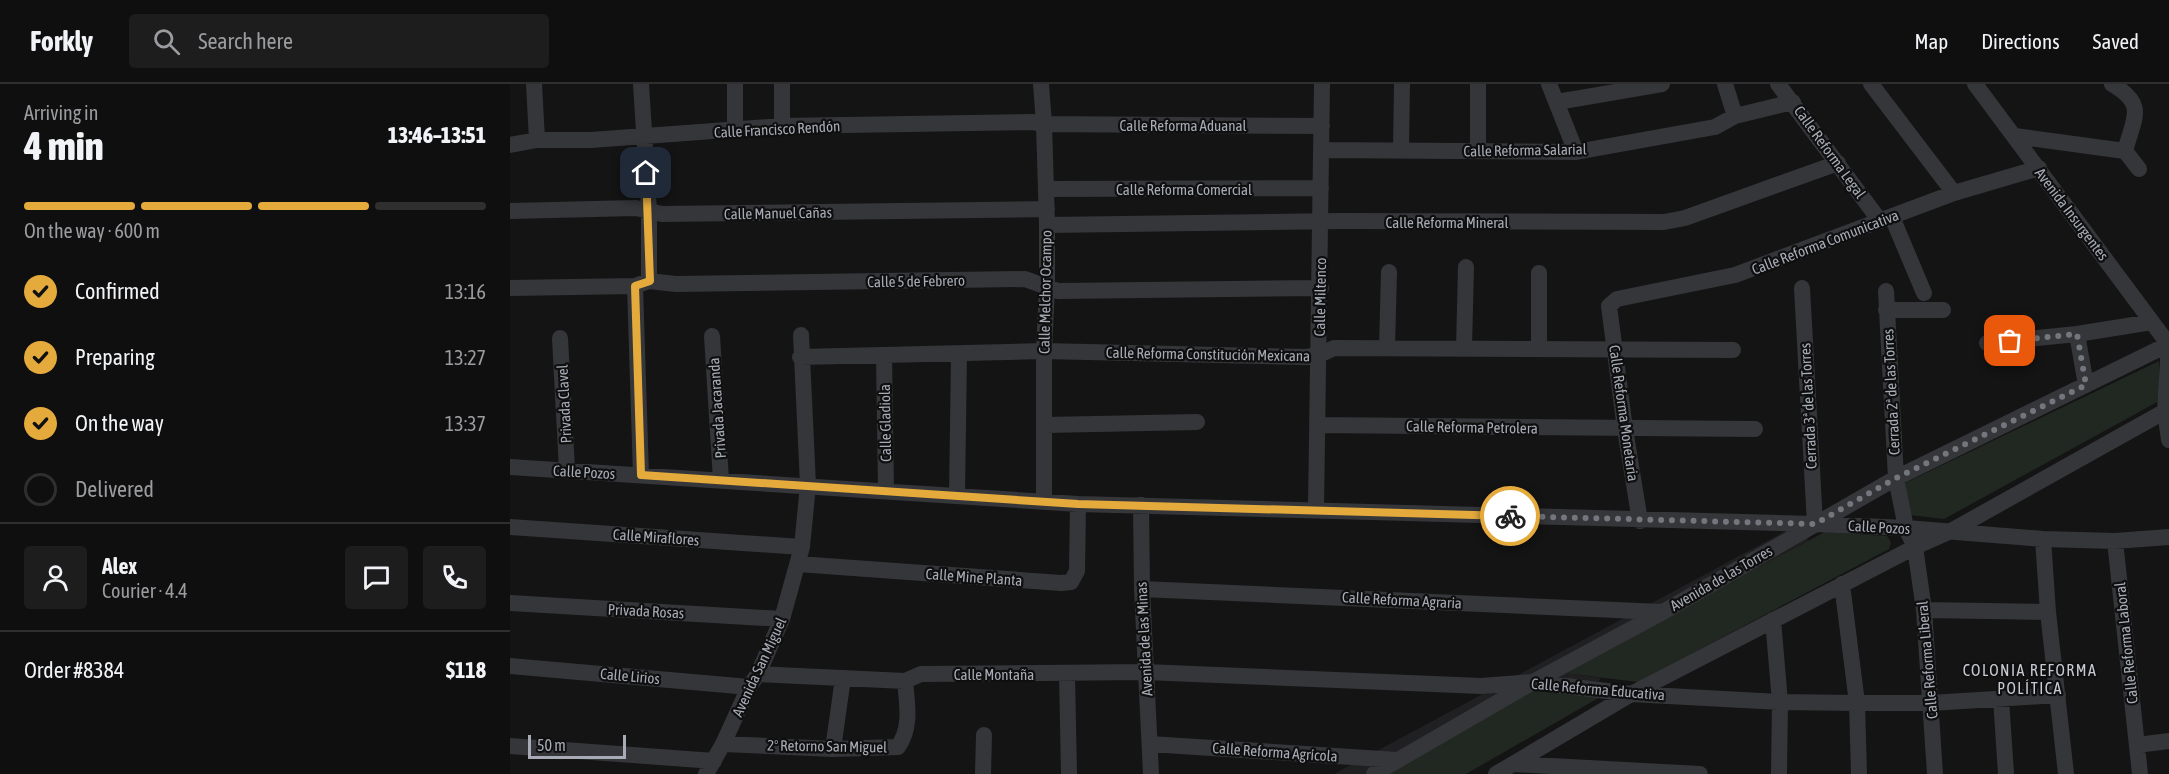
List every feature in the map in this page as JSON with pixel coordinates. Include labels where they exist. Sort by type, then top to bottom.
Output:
[{"type":"street","points":[[534,84],[537,140]]},
{"type":"street","points":[[641,84],[649,210],[642,284],[641,475]]},
{"type":"street","points":[[735,84],[735,130]]},
{"type":"street","points":[[782,84],[782,126]]},
{"type":"street","name":"Calle Melchor Ocampo","points":[[1041,84],[1047,217],[1044,501]]},
{"type":"street","name":"Calle Miltenco","points":[[1316,510],[1321,288],[1322,84]]},
{"type":"street","points":[[1401,149],[1402,84]]},
{"type":"street","points":[[1478,84],[1478,151]]},
{"type":"street","points":[[1549,84],[1576,152]]},
{"type":"street","points":[[1557,102],[1662,84]]},
{"type":"street","points":[[1725,84],[1735,116]]},
{"type":"street","name":"Calle Reforma Legal","points":[[1778,84],[1838,164],[1886,219],[1924,293]]},
{"type":"street","points":[[1871,84],[1954,193]]},
{"type":"street","name":"Avenida Insurgentes","points":[[1975,84],[2169,344]]},
{"type":"street","points":[[2112,84],[2127,93],[2134,101],[2136,112],[2125,151]]},
{"type":"street","name":"Calle Reforma Salarial","points":[[1322,150],[1576,152],[1715,127],[1735,116],[1793,102]]},
{"type":"street","name":"Calle Francisco Rendón","points":[[510,145],[537,140],[644,137],[782,126],[1032,122],[1044,124]]},
{"type":"street","name":"Calle Reforma Aduanal","points":[[1044,124],[1322,126]]},
{"type":"street","points":[[2015,136],[2125,151],[2139,169]]},
{"type":"street","name":"Calle Reforma Mineral","points":[[1047,217],[1321,222],[1664,222],[1685,218],[1838,164]]},
{"type":"street","name":"Calle Reforma Comunicativa","points":[[1609,306],[1617,299],[1736,276],[1954,193],[2039,168]]},
{"type":"street","name":"Calle Reforma Comercial","points":[[1046,189],[1321,188]]},
{"type":"street","name":"Calle Manuel Cañas","points":[[510,211],[636,208],[662,214],[1047,217]]},
{"type":"street","points":[[1464,348],[1466,267]]},
{"type":"street","points":[[1387,348],[1389,272]]},
{"type":"street","points":[[1539,273],[1539,348]]},
{"type":"street","name":"Calle 5 de Febrero","points":[[510,288],[1025,279],[1058,291],[1321,288]]},
{"type":"street","name":"Cerrada 3ª de las Torres","points":[[1802,288],[1815,524]]},
{"type":"street","name":"Cerrada 2ª de las Torres","points":[[1886,291],[1896,478],[1906,528]]},
{"type":"street","name":"Calle Reforma Monetaria","points":[[1609,306],[1640,521]]},
{"type":"street","points":[[1886,310],[1943,310]]},
{"type":"street","points":[[1987,343],[2077,334],[2152,322]]},
{"type":"street","points":[[2077,334],[2086,385]]},
{"type":"street","name":"Privada Jacaranda","points":[[712,336],[721,480]]},
{"type":"street","name":"Avenida San Miguel","points":[[710,768],[782,619],[802,547],[808,485],[800,357],[801,336]]},
{"type":"street","name":"Privada Clavel","points":[[560,338],[567,470]]},
{"type":"street","points":[[2169,344],[2167,410],[2169,440]]},
{"type":"street","name":"Avenida de las Torres","points":[[1374,774],[1896,478],[2169,344]]},
{"type":"street","name":"Calle Reforma Constitución Mexicana","points":[[800,357],[1044,351],[1294,357],[1319,355],[1334,348],[1733,350]]},
{"type":"street","points":[[957,495],[959,354]]},
{"type":"street","name":"Calle Gladiola","points":[[884,355],[886,491]]},
{"type":"street","points":[[1496,774],[1631,694],[1842,584],[1951,531],[2167,410]]},
{"type":"street","points":[[1045,425],[1197,422]]},
{"type":"street","name":"Calle Reforma Petrolera","points":[[1318,425],[1755,429]]},
{"type":"street","name":"Calle Pozos","points":[[510,467],[1078,504],[1815,524],[1906,528],[2043,539],[2115,541],[2169,537]]},
{"type":"street","name":"Calle Mine Planta","points":[[798,564],[1071,582],[1077,571],[1078,504]]},
{"type":"street","name":"Avenida de las Minas","points":[[1141,505],[1145,672],[1151,774]]},
{"type":"street","name":"Calle Miraflores","points":[[510,527],[802,547]]},
{"type":"street","name":"Calle Reforma Liberal","points":[[1906,528],[1915,547],[1924,610],[1935,774]]},
{"type":"street","points":[[2043,539],[2048,612],[2066,774]]},
{"type":"street","name":"Calle Reforma Laboral","points":[[2115,541],[2140,774]]},
{"type":"street","points":[[1842,584],[1857,703],[1859,774]]},
{"type":"street","name":"Calle Reforma Agraria","points":[[1142,589],[1663,612]]},
{"type":"street","name":"Privada Rosas","points":[[510,603],[782,619]]},
{"type":"street","points":[[1924,610],[2048,612]]},
{"type":"street","points":[[1773,620],[1780,702],[1779,774]]},
{"type":"street","name":"Calle Lirios","points":[[510,666],[754,680]]},
{"type":"street","name":"Calle Reforma Educativa","points":[[1066,674],[1145,672],[1481,686],[1533,682],[1631,694],[1780,702],[1931,703],[2058,695]]},
{"type":"street","name":"Calle Montaña","points":[[905,681],[921,674],[1066,674]]},
{"type":"street","points":[[1066,674],[1069,774]]},
{"type":"street","points":[[833,749],[843,678]]},
{"type":"street","points":[[754,680],[843,678],[905,681]]},
{"type":"street","name":"2º Retorno San Miguel","points":[[723,744],[833,749],[897,747],[904,737],[908,715],[905,681]]},
{"type":"street","points":[[2001,698],[2007,774]]},
{"type":"street","points":[[983,774],[984,735]]},
{"type":"street","points":[[2137,745],[2169,741]]},
{"type":"street","name":"Calle Reforma Agrícola","points":[[1150,744],[1399,760]]},
{"type":"street","points":[[510,746],[710,768]]},
{"type":"street","points":[[1513,764],[1700,774]]},
{"type":"shaded area","points":[[2159,361],[2159,401],[1944,519],[1910,515],[1905,483]]},
{"type":"shaded area","points":[[1793,527],[1809,540],[1558,672],[1601,678],[1590,694],[1386,774],[1334,774]]},
{"type":"shaded area","points":[[1825,532],[1887,536],[1891,542],[1889,549],[1638,682],[1556,672]]},
{"type":"shaded area","points":[[1532,688],[1602,696],[1466,774],[1386,774]]},
{"type":"way so far","points":[[1510,516],[1815,524],[1896,478],[2086,385],[2077,334],[2010,341]]},
{"type":"district","name":"COLONIA REFORMA POLÍTICA","points":[[2030,679]]},
{"type":"route","points":[[646,173],[650,281],[635,286],[641,475],[1078,504],[1510,516]]}]
